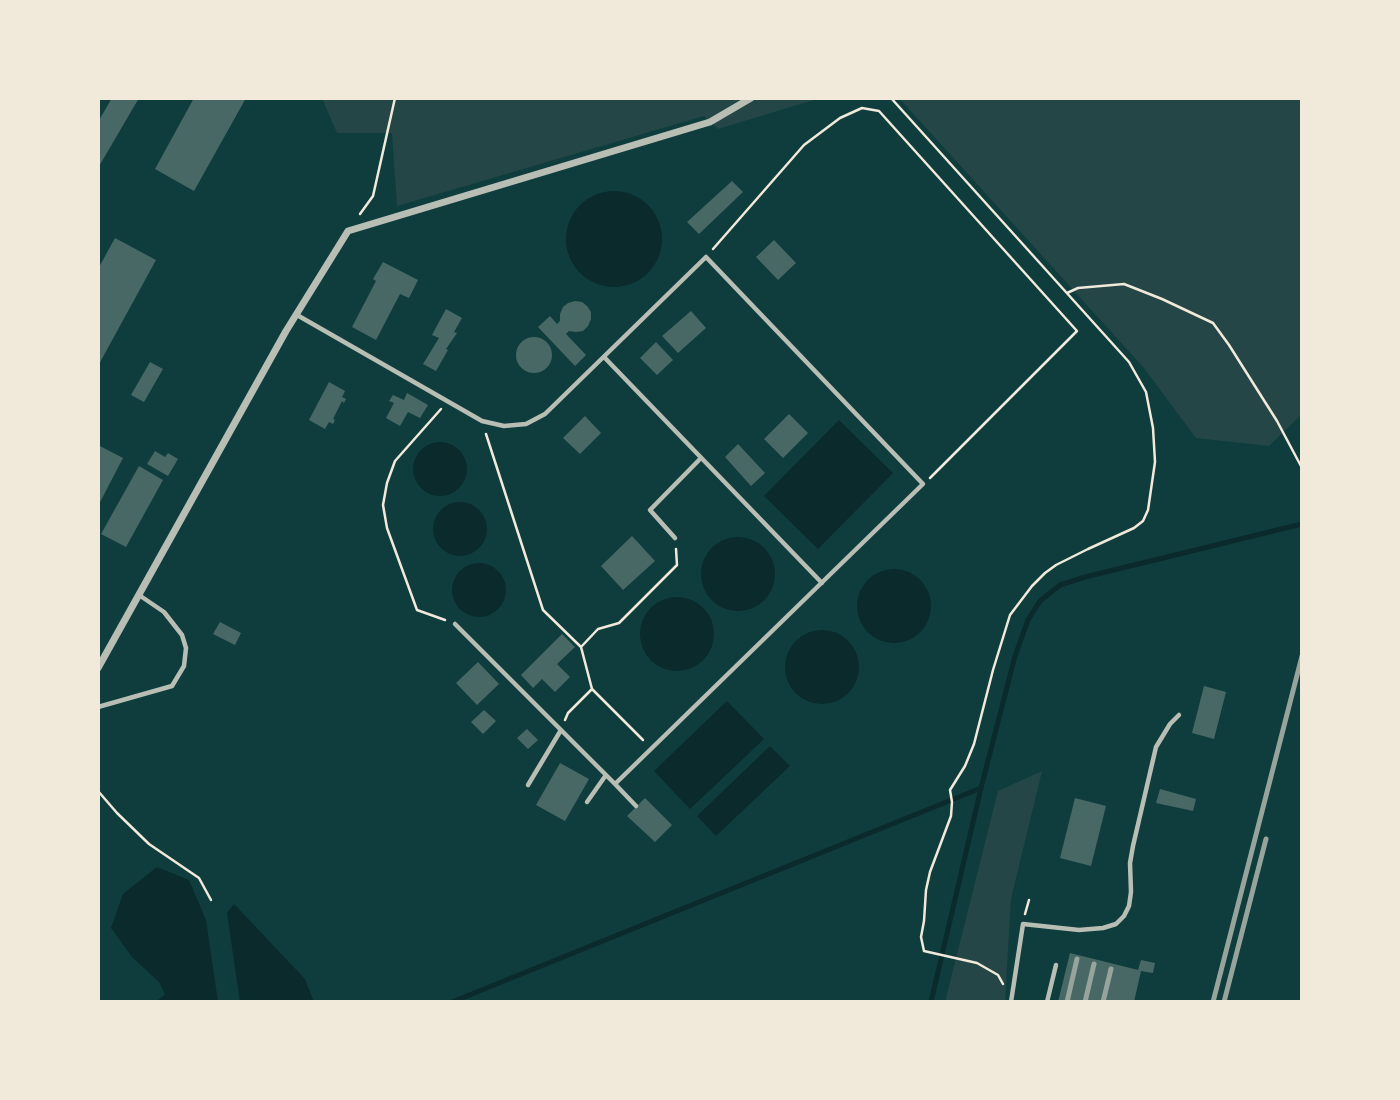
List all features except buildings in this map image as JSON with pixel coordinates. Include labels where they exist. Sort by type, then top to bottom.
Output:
[{"type":"street","points":[[98,668],[297,315],[348,231],[710,122],[751,98]]},
{"type":"lane","points":[[297,315],[482,421],[504,426],[526,424],[545,414],[706,257],[923,484],[615,784]]},
{"type":"lane","points":[[604,357],[822,583]]},
{"type":"lane","points":[[676,538],[650,510],[701,458]]},
{"type":"lane","points":[[98,708],[172,686],[184,666],[186,648],[182,635],[164,612],[139,595]]},
{"type":"lane","points":[[455,624],[636,806]]},
{"type":"lane","points":[[1011,1000],[1023,924],[1079,930],[1116,924],[1124,916],[1131,892],[1130,863],[1133,846],[1156,747],[1179,715]]},
{"type":"lane","points":[[528,785],[561,730]]},
{"type":"lane","points":[[587,802],[606,775]]},
{"type":"lane","points":[[1047,1002],[1056,965]]},
{"type":"path","points":[[348,231],[373,196],[395,98]]},
{"type":"path","points":[[891,98],[1129,362],[1146,392],[1153,428],[1155,462],[1148,510],[1143,521],[1045,573],[1010,615],[974,744],[965,766],[950,790],[951,816],[935,856],[926,890],[921,937],[924,951],[977,963],[998,975],[1011,1000]]},
{"type":"path","points":[[706,257],[804,145],[840,118],[862,108],[879,111],[1077,331],[923,484]]},
{"type":"path","points":[[1067,293],[1078,288],[1124,285],[1213,323],[1277,422],[1302,468]]},
{"type":"path","points":[[448,401],[395,461],[383,505],[387,528],[417,610],[455,624]]},
{"type":"path","points":[[482,421],[543,610],[581,647],[592,689],[651,748]]},
{"type":"path","points":[[581,647],[598,629],[619,622],[677,565],[676,538]]},
{"type":"path","points":[[561,730],[568,713],[592,689]]},
{"type":"path","points":[[98,791],[149,844],[199,878],[211,900]]},
{"type":"shaded area","points":[[322,98],[820,98],[718,129],[704,116],[397,206],[392,133],[337,133]]},
{"type":"shaded area","points":[[899,98],[1302,98],[1302,414],[1269,446],[1196,438],[1144,368]]},
{"type":"shaded area","points":[[614,191],[632,194],[648,205],[659,221],[662,239],[659,257],[648,273],[632,284],[614,287],[596,284],[580,273],[569,257],[566,239],[569,221],[580,205],[596,194]]},
{"type":"shaded area","points":[[839,420],[893,473],[818,549],[764,496]]},
{"type":"shaded area","points":[[445,442],[455,446],[463,454],[467,469],[463,484],[455,492],[435,496],[425,492],[417,484],[413,464],[417,454],[425,446]]},
{"type":"shaded area","points":[[465,502],[475,506],[483,514],[487,529],[483,544],[475,552],[455,556],[445,552],[437,544],[433,524],[437,514],[445,506]]},
{"type":"shaded area","points":[[731,537],[745,537],[759,543],[769,553],[775,574],[773,588],[759,605],[745,611],[731,611],[717,605],[707,595],[701,581],[701,567],[707,553],[717,543]]},
{"type":"shaded area","points":[[484,563],[494,567],[502,575],[506,590],[502,605],[494,613],[474,617],[464,613],[456,605],[452,585],[456,575],[464,567]]},
{"type":"shaded area","points":[[887,569],[901,569],[915,575],[925,585],[931,606],[929,620],[915,637],[901,643],[887,643],[873,637],[863,627],[857,613],[857,599],[863,585],[873,575]]},
{"type":"shaded area","points":[[670,597],[684,597],[698,603],[708,613],[714,634],[712,648],[698,665],[684,671],[670,671],[656,665],[646,655],[640,641],[640,627],[646,613],[656,603]]},
{"type":"shaded area","points":[[815,630],[829,630],[843,636],[853,646],[859,667],[857,681],[843,698],[829,704],[815,704],[801,698],[791,688],[785,674],[785,660],[791,646],[801,636]]},
{"type":"shaded area","points":[[727,701],[764,739],[690,809],[654,771]]},
{"type":"shaded area","points":[[770,746],[790,766],[716,836],[697,816]]},
{"type":"shaded area","points":[[1042,771],[1011,899],[1005,1002],[945,1002],[998,791]]},
{"type":"shaded area","points":[[157,867],[189,880],[206,920],[218,1002],[156,1002],[165,994],[159,982],[132,957],[111,928],[123,894]]},
{"type":"shaded area","points":[[234,904],[305,979],[314,1002],[240,1002],[227,913]]},
{"type":"waterway","points":[[931,1002],[1015,656],[1028,620],[1040,601],[1060,585],[1085,577],[1302,524]]},
{"type":"waterway","points":[[452,1002],[981,788]]},
{"type":"railway","points":[[1213,1002],[1302,656]]},
{"type":"railway","points":[[1224,1002],[1266,839]]},
{"type":"railway","points":[[1067,1002],[1077,959]]},
{"type":"railway","points":[[1085,1002],[1094,964]]},
{"type":"railway","points":[[1103,1002],[1111,969]]}]
